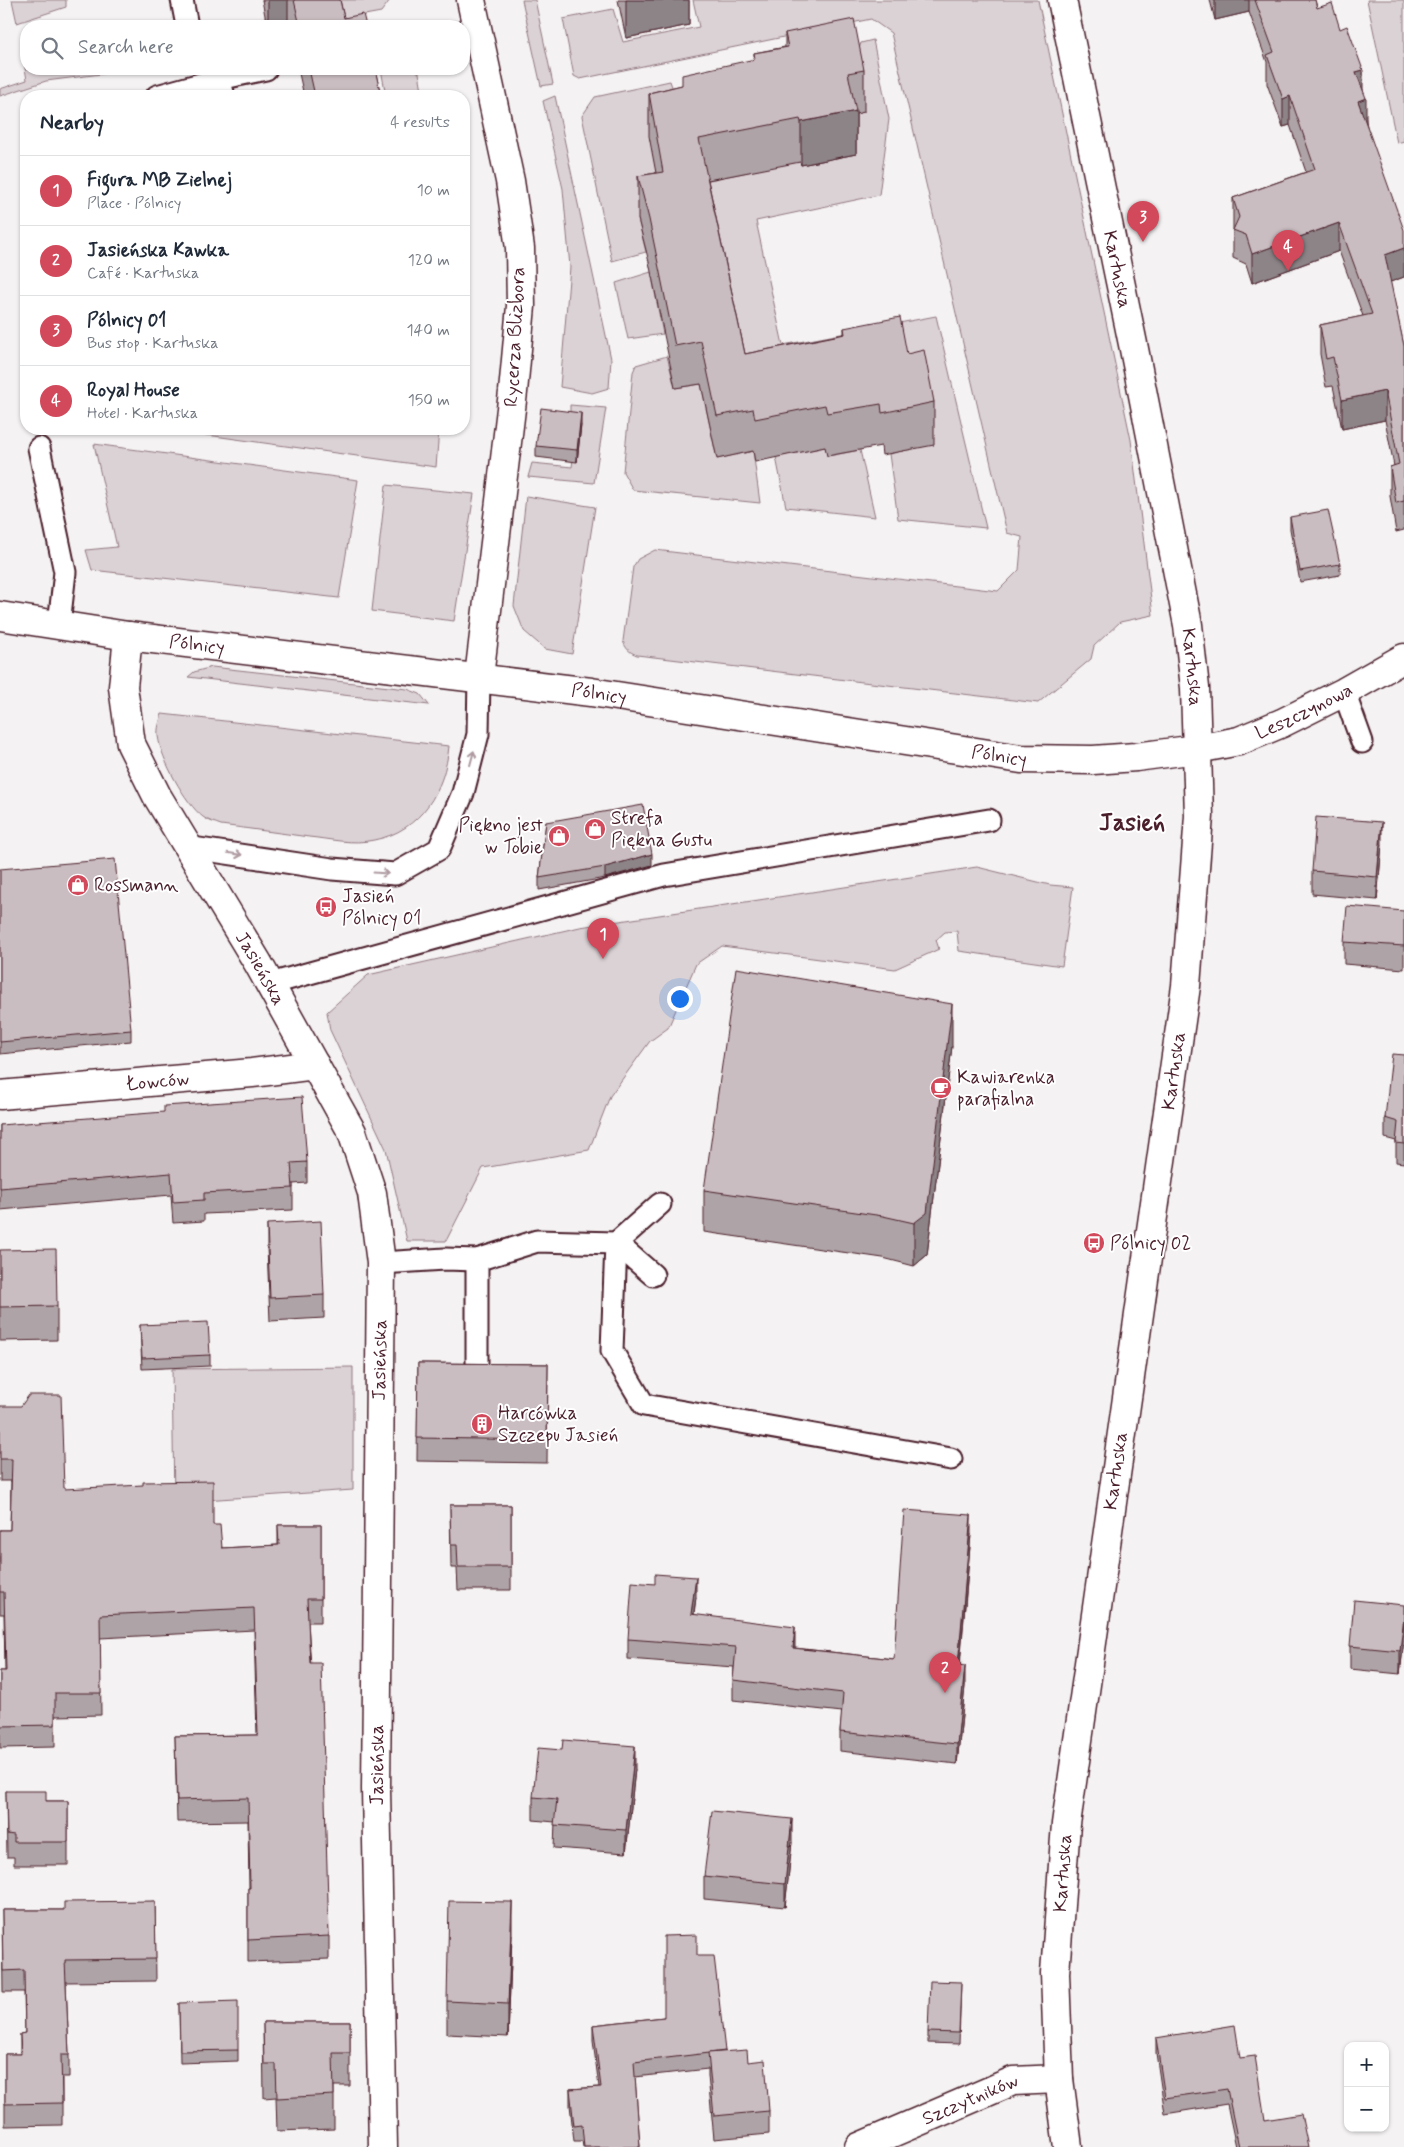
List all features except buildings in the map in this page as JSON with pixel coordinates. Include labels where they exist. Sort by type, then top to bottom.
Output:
[{"type":"street","name":"Kartuska","points":[[1062,0],[1144,396],[1188,625],[1195,688],[1199,816],[1186,986],[1066,1824],[1055,1972],[1059,2078],[1068,2147]]},
{"type":"street","name":"Rycerza Blizbora","points":[[470,16],[512,191],[520,248],[521,306],[514,392],[479,677]]},
{"type":"street","name":"Pólnicy","points":[[0,616],[128,636],[591,692],[1021,759],[1119,758],[1196,750]]},
{"type":"street","name":"Jasieńska","points":[[128,636],[123,687],[131,744],[157,796],[186,847],[270,984],[352,1132],[372,1193],[381,1264],[376,1789],[383,2147]]},
{"type":"street","name":"Leszczynowa","points":[[1196,750],[1239,741],[1282,723],[1344,692],[1404,658]]},
{"type":"street","name":"Łowców","points":[[0,1095],[252,1073],[315,1065]]},
{"type":"street","name":"Szczytników","points":[[859,2147],[1013,2081],[1059,2078]]},
{"type":"lane","points":[[182,0],[186,20]]},
{"type":"lane","points":[[181,90],[242,75]]},
{"type":"lane","points":[[39,448],[65,572],[59,624]]},
{"type":"lane","points":[[186,847],[332,869],[395,874],[439,849],[463,793],[478,734],[479,677]]},
{"type":"lane","points":[[1344,692],[1362,742]]},
{"type":"lane","points":[[270,984],[664,875],[989,820]]},
{"type":"lane","points":[[660,1204],[616,1243],[612,1351],[644,1405],[951,1458]]},
{"type":"lane","points":[[381,1264],[445,1259],[477,1260],[536,1241],[616,1243],[653,1275]]},
{"type":"lane","points":[[477,1260],[477,1368]]},
{"type":"shaded area","points":[[12,0],[66,0],[66,7],[26,20],[20,20],[17,23]]},
{"type":"shaded area","points":[[339,0],[390,0],[381,12],[343,19]]},
{"type":"shaded area","points":[[522,0],[535,0],[553,84],[541,86]]},
{"type":"shaded area","points":[[693,0],[1038,0],[1131,440],[1153,615],[1120,622],[1094,646],[1091,659],[1038,703],[637,655],[628,650],[624,644],[633,567],[638,559],[655,550],[998,591],[1019,570],[1022,537],[1007,533],[891,33],[871,19],[580,79],[574,76],[563,19],[613,9],[623,42],[699,27]]},
{"type":"shaded area","points":[[1367,0],[1404,0],[1404,141],[1397,143]]},
{"type":"shaded area","points":[[873,40],[889,119],[879,195],[756,221],[783,345],[936,316],[986,528],[898,519],[889,454],[934,444],[745,397],[699,182],[748,172],[798,153],[801,165],[848,115],[864,112],[854,62],[861,43]]},
{"type":"shaded area","points":[[26,75],[93,75],[46,81],[0,96],[0,89],[27,80]]},
{"type":"shaded area","points":[[382,75],[419,75],[422,90],[385,90]]},
{"type":"shaded area","points":[[670,81],[682,115],[659,191],[638,219],[646,252],[612,261],[582,116],[595,97]]},
{"type":"shaded area","points":[[555,96],[611,359],[609,388],[592,393],[560,387],[570,267],[563,189],[543,101]]},
{"type":"shaded area","points":[[651,272],[663,334],[628,339],[616,283]]},
{"type":"shaded area","points":[[667,356],[675,388],[701,384],[717,459],[753,451],[760,503],[633,490],[623,472],[633,372],[636,365]]},
{"type":"shaded area","points":[[570,405],[606,408],[594,483],[528,477],[532,463],[572,467],[578,419],[570,418]]},
{"type":"shaded area","points":[[207,435],[439,435],[436,467]]},
{"type":"shaded area","points":[[94,444],[358,480],[339,598],[92,570],[86,550],[117,547]]},
{"type":"shaded area","points":[[825,447],[828,456],[860,450],[875,517],[786,507],[776,457]]},
{"type":"shaded area","points":[[386,485],[474,494],[454,621],[372,611]]},
{"type":"shaded area","points":[[526,496],[595,507],[572,654],[545,649],[524,631],[514,606]]},
{"type":"shaded area","points":[[212,667],[407,689],[420,694],[429,705],[188,677],[194,672]]},
{"type":"shaded area","points":[[162,714],[449,746],[447,762],[436,793],[417,818],[405,828],[374,840],[358,842],[341,841],[221,825],[203,817],[189,802],[175,780],[160,746],[158,733]]},
{"type":"shaded area","points":[[977,867],[1050,885],[1073,887],[1062,966],[959,951],[957,931],[945,932],[936,940],[939,949],[895,969],[722,946],[696,964],[668,1028],[650,1041],[610,1096],[589,1150],[483,1168],[446,1241],[407,1241],[386,1149],[330,1030],[327,1012],[368,975],[580,927]]},
{"type":"shaded area","points":[[353,1367],[353,1490],[174,1502],[172,1369]]},
{"type":"place","name":"Pólnicy 01","points":[[1143,242]]},
{"type":"place","name":"Royal House","points":[[1288,271]]},
{"type":"place","name":"Strefa Piękna Gustu","points":[[595,829]]},
{"type":"place","name":"Piękno jest w Tobie","points":[[559,836]]},
{"type":"place","name":"Rossmann","points":[[78,885]]},
{"type":"place","name":"Jasień Pólnicy 01","points":[[326,907]]},
{"type":"place","name":"Figura MB Zielnej","points":[[603,959]]},
{"type":"place","name":"Kawiarenka parafialna","points":[[941,1088]]},
{"type":"place","name":"Pólnicy 02","points":[[1094,1243]]},
{"type":"place","name":"Harcówka Szczepu Jasień","points":[[482,1424]]},
{"type":"place","name":"Jasieńska Kawka","points":[[945,1693]]},
{"type":"district","name":"Jasień","points":[[1132,823]]}]
